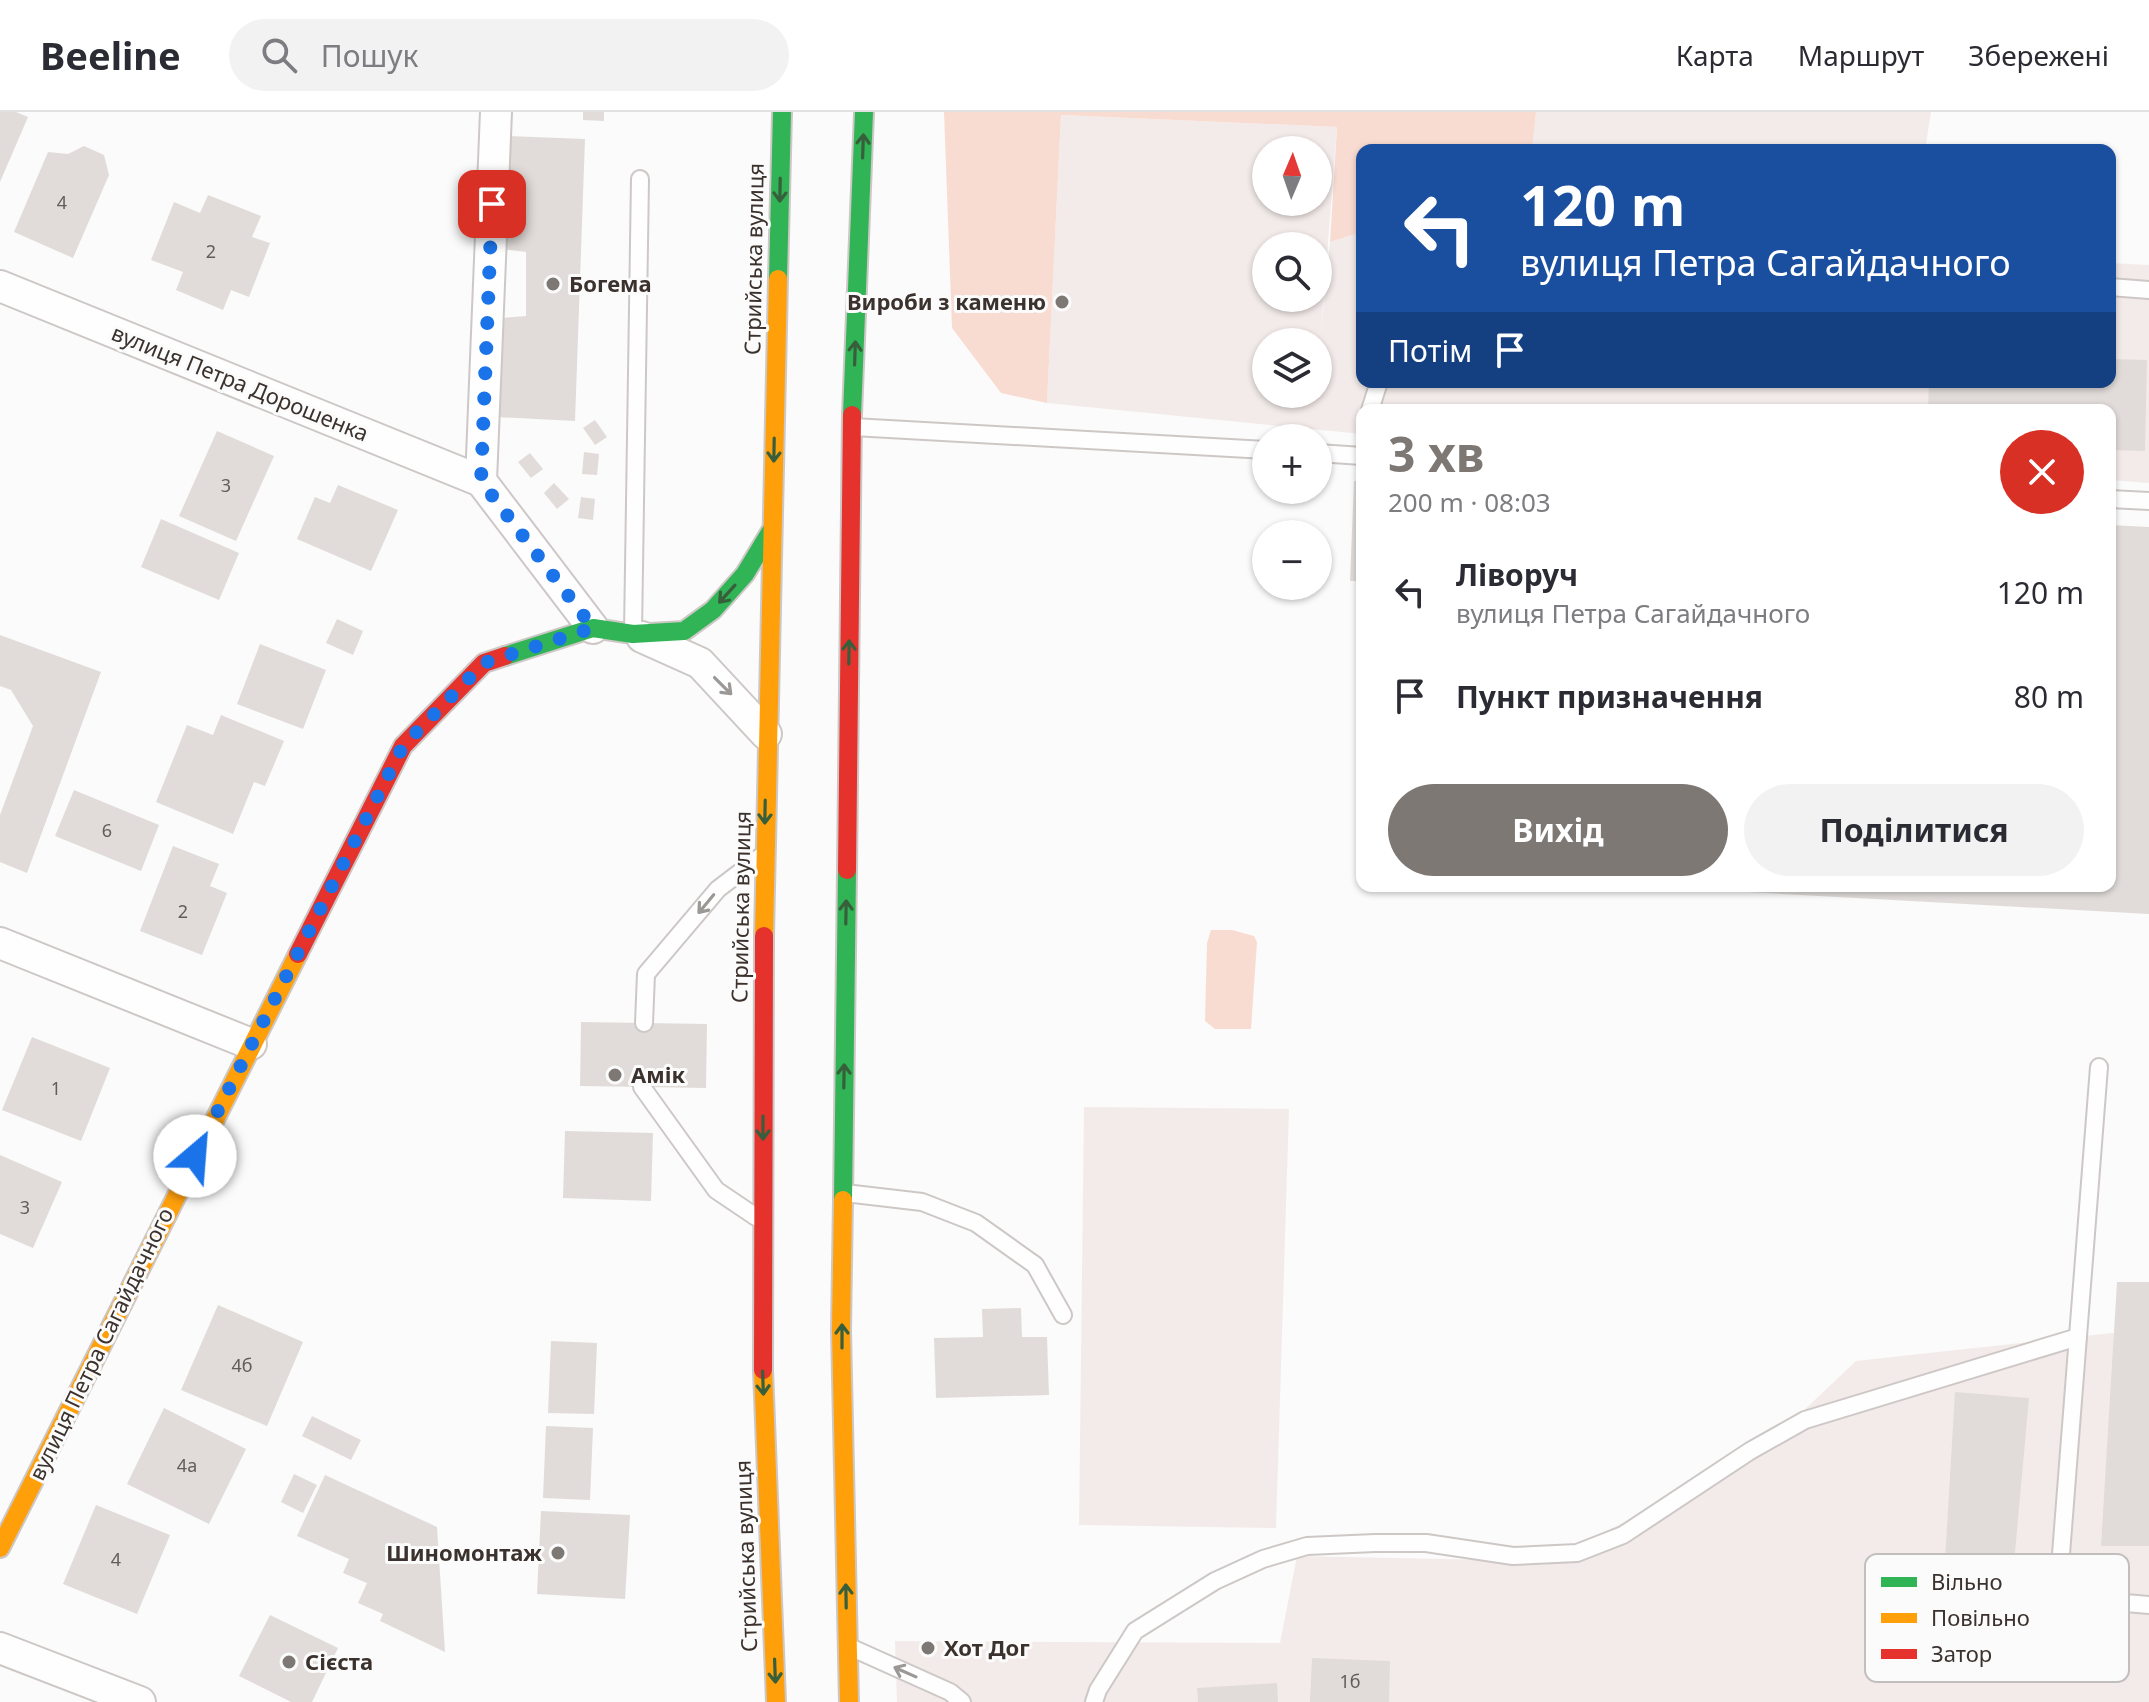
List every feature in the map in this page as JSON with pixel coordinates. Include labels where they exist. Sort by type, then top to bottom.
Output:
[{"type":"main road","name":"Стрийська вулиця","points":[[776,1702],[761,1332],[766,734],[782,112]]},
{"type":"main road","points":[[849,1702],[841,1330],[852,427],[864,112]]},
{"type":"main road","name":"вулиця Петра Сагайдачного","points":[[0,1548],[403,746],[484,663],[593,628],[633,634],[684,631],[713,610],[760,553],[771,531]]},
{"type":"street","points":[[496,112],[481,481],[593,628]]},
{"type":"street","name":"вулиця Петра Дорошенка","points":[[0,286],[481,481]]},
{"type":"street","name":"вулиця Петра Сагайдачного","points":[[633,634],[700,663],[766,734]]},
{"type":"street","points":[[0,943],[251,1044]]},
{"type":"street","points":[[0,1648],[140,1702]]},
{"type":"lane","points":[[633,634],[640,179]]},
{"type":"lane","points":[[2116,287],[2149,290]]},
{"type":"lane","points":[[852,427],[1252,449]]},
{"type":"lane","points":[[1332,454],[1356,456]]},
{"type":"lane","points":[[2116,499],[2149,501]]},
{"type":"lane","points":[[644,1023],[646,974],[718,889],[765,853]]},
{"type":"lane","points":[[2061,1554],[2099,1067]]},
{"type":"lane","points":[[642,1087],[716,1190],[762,1221]]},
{"type":"lane","points":[[843,1193],[922,1202],[976,1223],[1035,1265],[1063,1315]]},
{"type":"lane","points":[[1094,1702],[1098,1690],[1135,1631],[1215,1581],[1263,1559],[1307,1546],[1375,1543],[1426,1543],[1513,1556],[1577,1553],[1623,1535],[1750,1451],[1805,1420],[2078,1337]]},
{"type":"lane","points":[[2129,1603],[2149,1605]]},
{"type":"lane","points":[[847,1645],[950,1692],[962,1702]]},
{"type":"shaded area","points":[[944,112],[1536,112],[1533,144],[1356,144],[1356,234],[1332,241],[1337,127],[1061,115],[1047,403],[1001,393],[952,328]]},
{"type":"shaded area","points":[[1536,112],[1931,112],[1926,144],[1533,144]]},
{"type":"shaded area","points":[[1061,115],[1337,127],[1332,191],[1332,136],[1252,136],[1252,216],[1330,216],[1329,232],[1252,232],[1252,312],[1323,312],[1321,328],[1252,328],[1252,408],[1332,408],[1332,328],[1321,328],[1323,312],[1332,312],[1332,241],[1356,234],[1356,388],[2116,388],[2116,263],[2149,265],[2149,483],[2116,480],[2116,404],[1356,404],[1356,433],[1332,431],[1332,424],[1260,424],[1047,403]]},
{"type":"shaded area","points":[[1211,930],[1232,930],[1254,936],[1257,942],[1251,1029],[1215,1029],[1205,1021],[1207,943]]},
{"type":"shaded area","points":[[1084,1107],[1289,1109],[1276,1528],[1079,1525]]},
{"type":"shaded area","points":[[2149,1329],[2149,1702],[897,1702],[895,1641],[1280,1643],[1297,1556],[1543,1561],[1747,1464],[1856,1361]]},
{"type":"building","points":[[0,112],[16,112],[28,117],[0,182]]},
{"type":"building","points":[[583,112],[604,112],[604,121],[583,120]]},
{"type":"building","name":"Богема","points":[[508,136],[585,139],[575,421],[497,417],[501,318],[526,316],[526,252],[503,249]]},
{"type":"building","points":[[84,146],[104,155],[109,175],[73,258],[14,232],[48,152],[68,154]]},
{"type":"building","points":[[208,195],[261,216],[252,237],[270,243],[249,297],[231,290],[223,310],[176,290],[183,272],[151,260],[174,202],[200,213]]},
{"type":"building","points":[[2116,359],[2147,360],[2145,451],[2116,450],[2116,404],[1928,404],[1929,388],[2116,388]]},
{"type":"building","points":[[595,420],[607,437],[595,445],[583,428]]},
{"type":"building","points":[[217,431],[274,456],[236,541],[179,516]]},
{"type":"building","points":[[584,452],[599,454],[597,475],[582,474]]},
{"type":"building","points":[[530,453],[543,469],[531,478],[518,462]]},
{"type":"building","points":[[1354,481],[1356,481],[1356,581],[1350,581]]},
{"type":"building","points":[[554,483],[569,499],[557,509],[544,493]]},
{"type":"building","points":[[338,485],[398,510],[371,571],[297,539],[315,497],[330,503]]},
{"type":"building","points":[[581,497],[595,499],[593,520],[578,518]]},
{"type":"building","points":[[161,519],[239,553],[219,600],[141,567]]},
{"type":"building","points":[[2116,525],[2149,527],[2149,914],[1747,892],[2116,892]]},
{"type":"building","points":[[337,619],[363,631],[353,655],[326,643]]},
{"type":"building","points":[[0,635],[101,672],[27,873],[0,862],[0,815],[33,726],[11,690],[0,686]]},
{"type":"building","points":[[260,644],[326,670],[303,729],[237,704]]},
{"type":"building","points":[[221,715],[284,741],[265,786],[254,782],[233,834],[156,802],[187,725],[213,735]]},
{"type":"building","points":[[74,790],[159,825],[141,871],[55,836]]},
{"type":"building","points":[[173,846],[219,864],[210,886],[227,893],[202,955],[140,931]]},
{"type":"building","points":[[581,1022],[707,1024],[706,1088],[580,1086]]},
{"type":"building","points":[[32,1037],[110,1068],[81,1141],[2,1110]]},
{"type":"building","points":[[565,1131],[653,1133],[651,1201],[563,1198]]},
{"type":"building","points":[[0,1155],[62,1182],[33,1248],[0,1234]]},
{"type":"building","points":[[2117,1282],[2149,1282],[2149,1546],[2101,1546]]},
{"type":"building","points":[[218,1305],[303,1342],[267,1426],[181,1390]]},
{"type":"building","points":[[1021,1308],[1022,1337],[1047,1337],[1049,1395],[936,1398],[934,1338],[983,1337],[982,1309]]},
{"type":"building","points":[[551,1341],[597,1343],[594,1414],[548,1413]]},
{"type":"building","points":[[1955,1392],[2029,1398],[2015,1554],[1945,1554]]},
{"type":"building","points":[[164,1408],[246,1449],[209,1524],[127,1484]]},
{"type":"building","points":[[312,1416],[361,1440],[351,1460],[302,1436]]},
{"type":"building","points":[[546,1426],[593,1428],[590,1500],[543,1498]]},
{"type":"building","points":[[294,1474],[317,1485],[303,1513],[281,1502]]},
{"type":"building","points":[[325,1475],[437,1527],[445,1652],[380,1621],[383,1614],[358,1603],[367,1583],[343,1573],[349,1559],[297,1536]]},
{"type":"building","points":[[96,1505],[170,1535],[137,1614],[63,1584]]},
{"type":"building","points":[[541,1511],[630,1515],[625,1599],[537,1594]]},
{"type":"building","name":"Сієста","points":[[270,1615],[338,1648],[312,1702],[291,1702],[239,1676]]},
{"type":"building","points":[[1312,1658],[1390,1661],[1389,1702],[1310,1702]]},
{"type":"building","points":[[1277,1683],[1278,1702],[1198,1702],[1197,1688]]},
{"type":"traffic: fast","points":[[778,279],[782,112]]},
{"type":"traffic: fast","points":[[852,415],[864,112]]},
{"type":"traffic: fast","points":[[505,656],[593,628],[633,634],[684,631],[713,610],[745,574],[771,531]]},
{"type":"traffic: fast","points":[[843,1200],[847,870]]},
{"type":"traffic: slow","points":[[764,936],[778,279]]},
{"type":"traffic: slow","points":[[0,1548],[298,954]]},
{"type":"traffic: slow","points":[[843,1200],[841,1330],[849,1702]]},
{"type":"traffic: slow","points":[[763,1370],[776,1702]]},
{"type":"traffic: jam","points":[[847,870],[852,415]]},
{"type":"traffic: jam","points":[[298,954],[403,746],[484,663],[505,656]]},
{"type":"traffic: jam","points":[[763,1370],[764,936]]},
{"type":"place","name":"Богема","points":[[553,284]]},
{"type":"place","name":"Вироби з каменю","points":[[1062,302]]},
{"type":"place","name":"Амік","points":[[615,1075]]},
{"type":"place","name":"Шиномонтаж","points":[[558,1553]]},
{"type":"place","name":"Хот Дог","points":[[928,1648]]},
{"type":"place","name":"Сієста","points":[[289,1662]]},
{"type":"route","points":[[195,1156],[403,746],[484,663],[593,628],[481,481],[492,204]]}]
